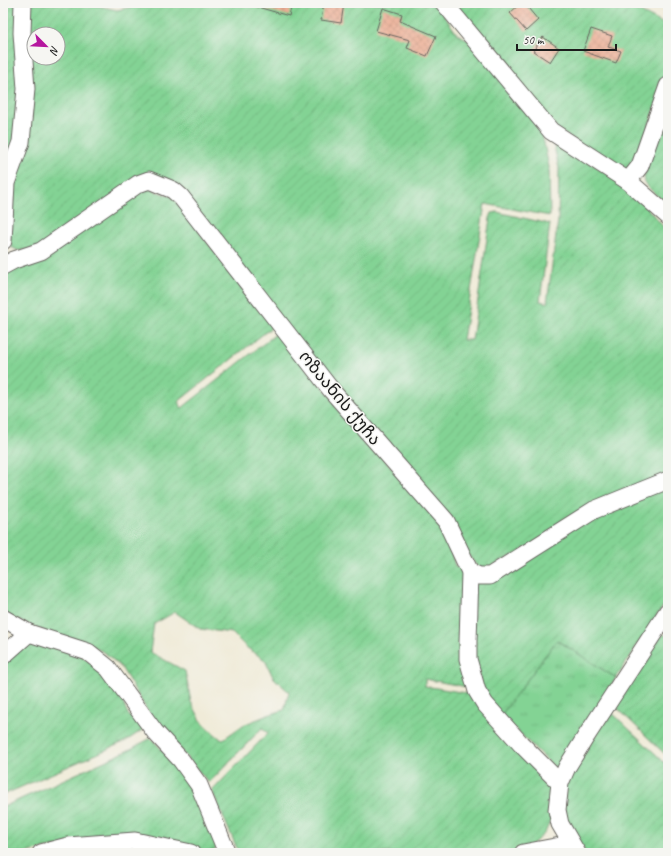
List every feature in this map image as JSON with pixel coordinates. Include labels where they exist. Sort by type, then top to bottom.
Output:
[{"type":"street","points":[[3,240],[6,182],[21,142],[26,89],[22,33],[23,3]]},
{"type":"street","points":[[444,3],[551,131],[628,181],[668,216]]},
{"type":"street","points":[[628,181],[640,166],[668,86]]},
{"type":"street","name":"ოზაანის ქუჩა","points":[[3,266],[14,260],[41,251],[138,184],[149,180],[173,190],[181,197],[332,391],[446,521],[470,572],[468,659],[477,691],[486,704],[521,744],[560,783]]},
{"type":"street","points":[[470,572],[479,576],[490,576],[594,510],[668,480]]},
{"type":"street","points":[[523,853],[574,849],[560,824],[557,810],[560,783],[567,767],[585,738],[668,611]]},
{"type":"street","points":[[3,618],[29,633],[88,652],[108,668],[155,732],[181,760],[199,784],[227,853]]},
{"type":"street","points":[[3,656],[29,633]]},
{"type":"street","points":[[41,853],[68,846],[135,841],[191,853]]},
{"type":"green space","points":[[3,3],[19,3],[19,83],[15,139],[3,177]]},
{"type":"green space","points":[[28,3],[86,3],[117,10],[150,3],[428,3],[439,8],[457,34],[471,41],[540,124],[549,167],[550,216],[485,204],[463,340],[472,340],[492,213],[497,212],[550,224],[540,301],[547,303],[558,220],[559,168],[555,151],[556,142],[628,186],[668,232],[668,477],[481,571],[159,177],[38,248],[19,251],[11,247],[10,238],[26,29],[26,66],[66,66],[66,26],[26,26]]},
{"type":"green space","points":[[448,3],[623,3],[668,26],[668,75],[637,157],[628,169],[618,168],[558,130]]},
{"type":"green space","points":[[668,102],[668,207],[645,184],[644,175]]},
{"type":"green space","points":[[143,187],[173,197],[272,327],[178,402],[182,408],[277,333],[447,533],[455,567],[466,568],[472,688],[425,679],[425,686],[466,693],[474,696],[547,777],[552,796],[551,819],[545,833],[528,848],[514,853],[239,853],[212,791],[268,733],[262,728],[209,783],[150,715],[121,667],[105,653],[87,643],[52,634],[12,618],[3,611],[3,276],[11,267]],"holes":[[[175,612],[200,629],[232,633],[246,647],[265,660],[273,677],[289,692],[284,710],[243,725],[222,740],[203,724],[191,702],[185,671],[150,652],[154,624]]]},
{"type":"green space","points":[[668,484],[668,599],[616,678],[557,640],[501,715],[483,692],[471,645],[474,577],[586,518]]},
{"type":"green space","points":[[662,634],[668,636],[668,757],[614,705]]},
{"type":"green space","points":[[32,637],[82,656],[99,668],[116,688],[129,716],[144,729],[126,741],[3,795],[3,659]]},
{"type":"green space","points":[[557,640],[616,678],[558,771],[501,715]]},
{"type":"green space","points":[[610,711],[665,763],[668,760],[668,853],[587,853],[564,822],[565,787]]},
{"type":"green space","points":[[151,738],[191,782],[219,845],[214,850],[52,847],[26,853],[3,853],[3,807],[127,751]]},
{"type":"building","points":[[254,3],[292,3],[289,16],[254,6]]},
{"type":"building","points":[[324,3],[344,3],[341,23],[321,20]]},
{"type":"building","points":[[521,3],[524,3],[538,20],[526,31],[510,13]]},
{"type":"building","points":[[383,8],[402,14],[400,21],[436,36],[427,56],[407,48],[410,40],[376,31]]},
{"type":"building","points":[[591,29],[612,36],[608,47],[621,51],[616,63],[583,51]]},
{"type":"building","points":[[543,37],[559,48],[550,62],[533,51]]}]
